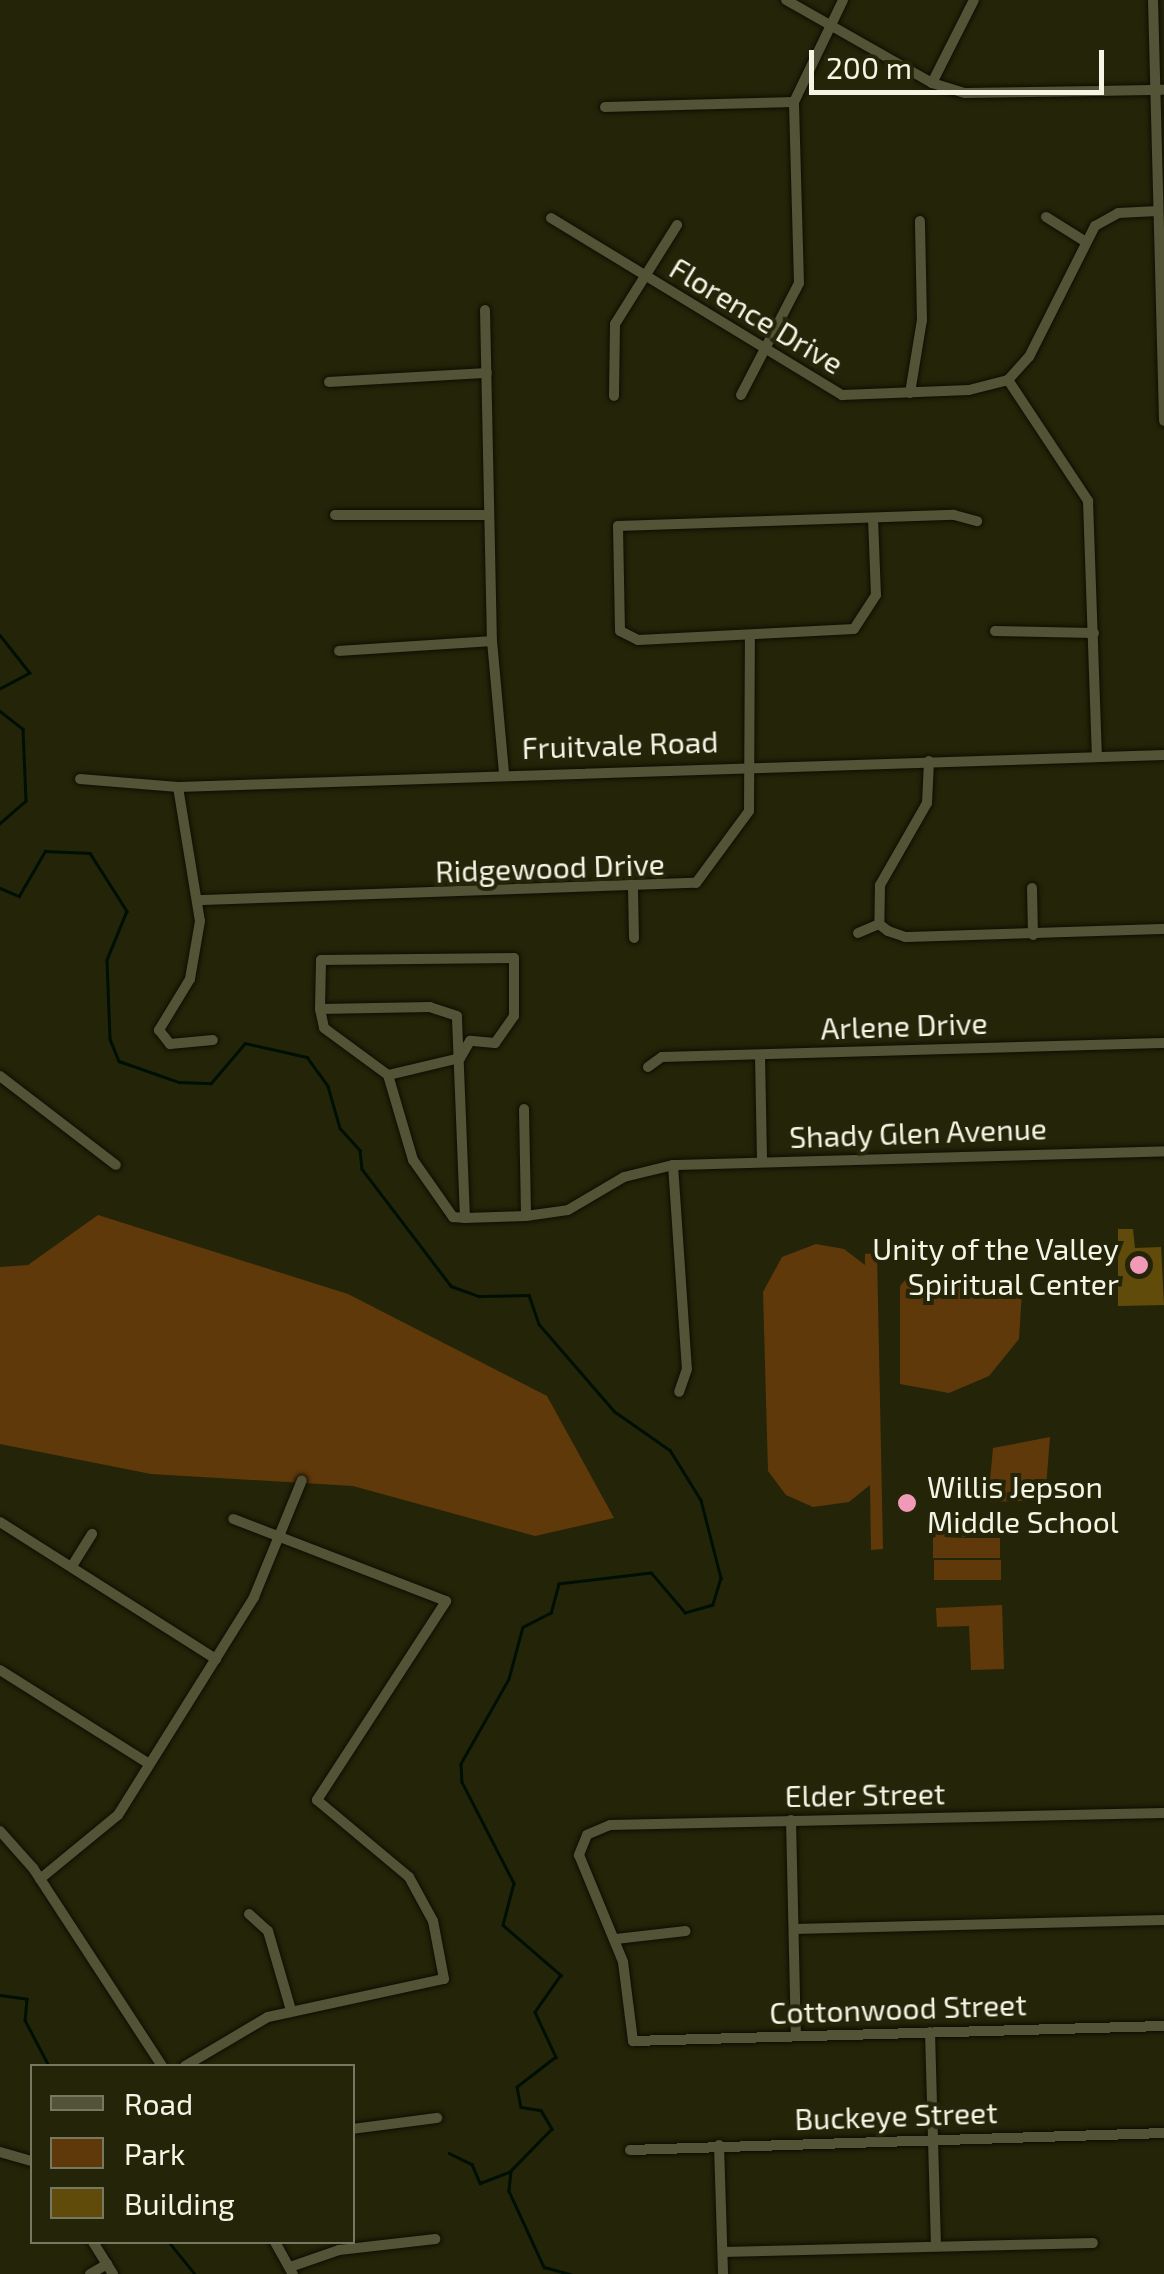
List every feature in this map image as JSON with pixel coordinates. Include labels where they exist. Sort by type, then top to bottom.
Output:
[{"type":"street","points":[[786,0],[932,83],[964,94],[1160,90]]},
{"type":"street","points":[[741,395],[766,354],[799,283],[794,102],[843,0]]},
{"type":"street","points":[[932,83],[974,0]]},
{"type":"street","points":[[1154,0],[1160,90],[1158,211],[1164,421]]},
{"type":"street","points":[[605,107],[794,102]]},
{"type":"street","points":[[1097,757],[1088,501],[1008,380],[1029,357],[1083,240],[1118,213],[1158,211]]},
{"type":"street","points":[[1046,217],[1083,240]]},
{"type":"street","name":"Florence Drive","points":[[550,218],[834,393],[910,392],[1008,380]]},
{"type":"street","points":[[910,392],[922,320],[920,220]]},
{"type":"street","points":[[614,396],[612,336],[642,276],[677,226]]},
{"type":"street","points":[[485,310],[492,641],[504,772]]},
{"type":"street","points":[[329,382],[487,373]]},
{"type":"street","points":[[335,515],[490,515]]},
{"type":"street","points":[[873,518],[876,595],[865,621],[836,635],[623,636],[618,526],[873,518],[977,521]]},
{"type":"street","points":[[995,631],[1094,633]]},
{"type":"street","name":"Ridgewood Drive","points":[[201,900],[684,888],[708,874],[749,811],[753,764],[750,638]]},
{"type":"street","points":[[338,651],[492,641]]},
{"type":"street","name":"Fruitvale Road","points":[[80,779],[178,787],[504,772],[1164,755]]},
{"type":"street","points":[[879,924],[880,886],[927,803],[929,761]]},
{"type":"street","points":[[178,787],[183,846],[201,900],[190,978],[158,1030],[170,1044],[214,1040]]},
{"type":"street","points":[[1032,888],[1033,935]]},
{"type":"street","points":[[633,890],[634,938]]},
{"type":"street","points":[[858,933],[879,924],[905,937],[1164,929]]},
{"type":"street","points":[[388,1074],[460,1058],[470,1041],[495,1043],[508,1030],[519,979],[514,958],[320,960],[324,1028],[388,1074],[414,1160],[439,1202],[464,1218]]},
{"type":"street","points":[[320,1008],[450,1010],[460,1058],[464,1218]]},
{"type":"street","name":"Arlene Drive","points":[[648,1066],[662,1057],[1164,1043]]},
{"type":"street","points":[[760,1054],[762,1162]]},
{"type":"street","points":[[0,1076],[116,1165]]},
{"type":"street","points":[[524,1108],[526,1216]]},
{"type":"street","name":"Shady Glen Avenue","points":[[464,1218],[568,1210],[624,1177],[673,1165],[1164,1151]]},
{"type":"street","points":[[673,1165],[687,1369],[678,1392]]},
{"type":"street","points":[[40,1879],[103,1831],[149,1764],[216,1659],[281,1534],[302,1480]]},
{"type":"street","points":[[189,2064],[291,2010],[362,2002],[444,1980],[432,1921],[409,1877],[316,1800],[446,1601],[281,1534],[233,1519]]},
{"type":"street","points":[[0,1522],[216,1659]]},
{"type":"street","points":[[72,1566],[92,1534]]},
{"type":"street","points":[[0,1670],[149,1764]]},
{"type":"street","name":"Elder Street","points":[[616,1939],[582,1873],[580,1850],[606,1826],[1164,1813]]},
{"type":"street","points":[[791,1820],[796,2036]]},
{"type":"street","points":[[0,1831],[40,1879],[161,2064]]},
{"type":"street","points":[[249,1914],[268,1931],[291,2010]]},
{"type":"street","points":[[794,1929],[1164,1920]]},
{"type":"street","points":[[616,1939],[686,1930]]},
{"type":"street","name":"Cottonwood Street","points":[[616,1939],[632,2041],[1164,2026]]},
{"type":"street","points":[[930,2032],[936,2246]]},
{"type":"street","points":[[355,2129],[437,2118]]},
{"type":"street","name":"Buckeye Street","points":[[630,2150],[1164,2133]]},
{"type":"street","points":[[719,2145],[723,2274]]},
{"type":"street","points":[[0,2152],[30,2160]]},
{"type":"street","points":[[276,2244],[292,2270],[339,2250],[435,2239]]},
{"type":"street","points":[[723,2252],[1092,2243]]},
{"type":"street","points":[[90,2274],[110,2269],[94,2244]]},
{"type":"green space","points":[[98,1215],[348,1294],[547,1396],[614,1518],[535,1536],[353,1486],[151,1474],[0,1444],[0,1267],[28,1265]]},
{"type":"green space","points":[[816,1244],[844,1249],[865,1265],[865,1254],[877,1253],[883,1549],[871,1550],[870,1485],[849,1502],[813,1507],[786,1495],[768,1471],[763,1292],[782,1257]]},
{"type":"green space","points":[[1023,1276],[1019,1339],[989,1376],[949,1393],[900,1384],[900,1286],[906,1279]]},
{"type":"green space","points":[[1050,1437],[1045,1500],[988,1502],[993,1448]]},
{"type":"green space","points":[[999,1515],[1000,1535],[934,1538],[933,1518]]},
{"type":"green space","points":[[933,1538],[1000,1538],[1000,1558],[933,1558]]},
{"type":"green space","points":[[934,1560],[1001,1560],[1001,1580],[934,1580]]},
{"type":"green space","points":[[1002,1605],[1004,1669],[971,1670],[969,1626],[937,1627],[936,1608]]},
{"type":"building","name":"Unity of the Valley Spiritual Center","points":[[1118,1229],[1133,1229],[1135,1248],[1161,1247],[1164,1305],[1118,1306]]},
{"type":"waterway","points":[[0,635],[30,673],[0,689]]},
{"type":"waterway","points":[[0,711],[23,729],[26,801],[0,824]]},
{"type":"waterway","points":[[0,888],[19,896],[45,851],[90,853],[127,911],[107,960],[110,1039],[119,1061],[179,1082],[211,1083],[245,1043],[307,1057],[328,1086],[340,1128],[360,1150],[362,1169],[451,1286],[479,1296],[529,1295],[539,1324],[614,1411],[670,1450],[701,1500],[721,1578],[713,1605],[685,1613],[651,1573],[559,1584],[551,1613],[523,1627],[509,1679],[461,1764],[462,1782],[514,1883],[503,1925],[561,1975],[535,2012],[556,2057],[517,2087],[521,2107],[541,2110],[552,2129],[511,2171],[509,2191],[544,2267],[571,2274]]},
{"type":"waterway","points":[[0,1995],[27,1999],[25,2020],[48,2064]]},
{"type":"waterway","points":[[449,2153],[472,2164],[480,2183],[511,2171]]},
{"type":"waterway","points":[[171,2244],[195,2274]]},
{"type":"place","name":"Unity of the Valley Spiritual Center","points":[[1139,1265]]},
{"type":"place","name":"Willis Jepson Middle School","points":[[907,1503]]}]
